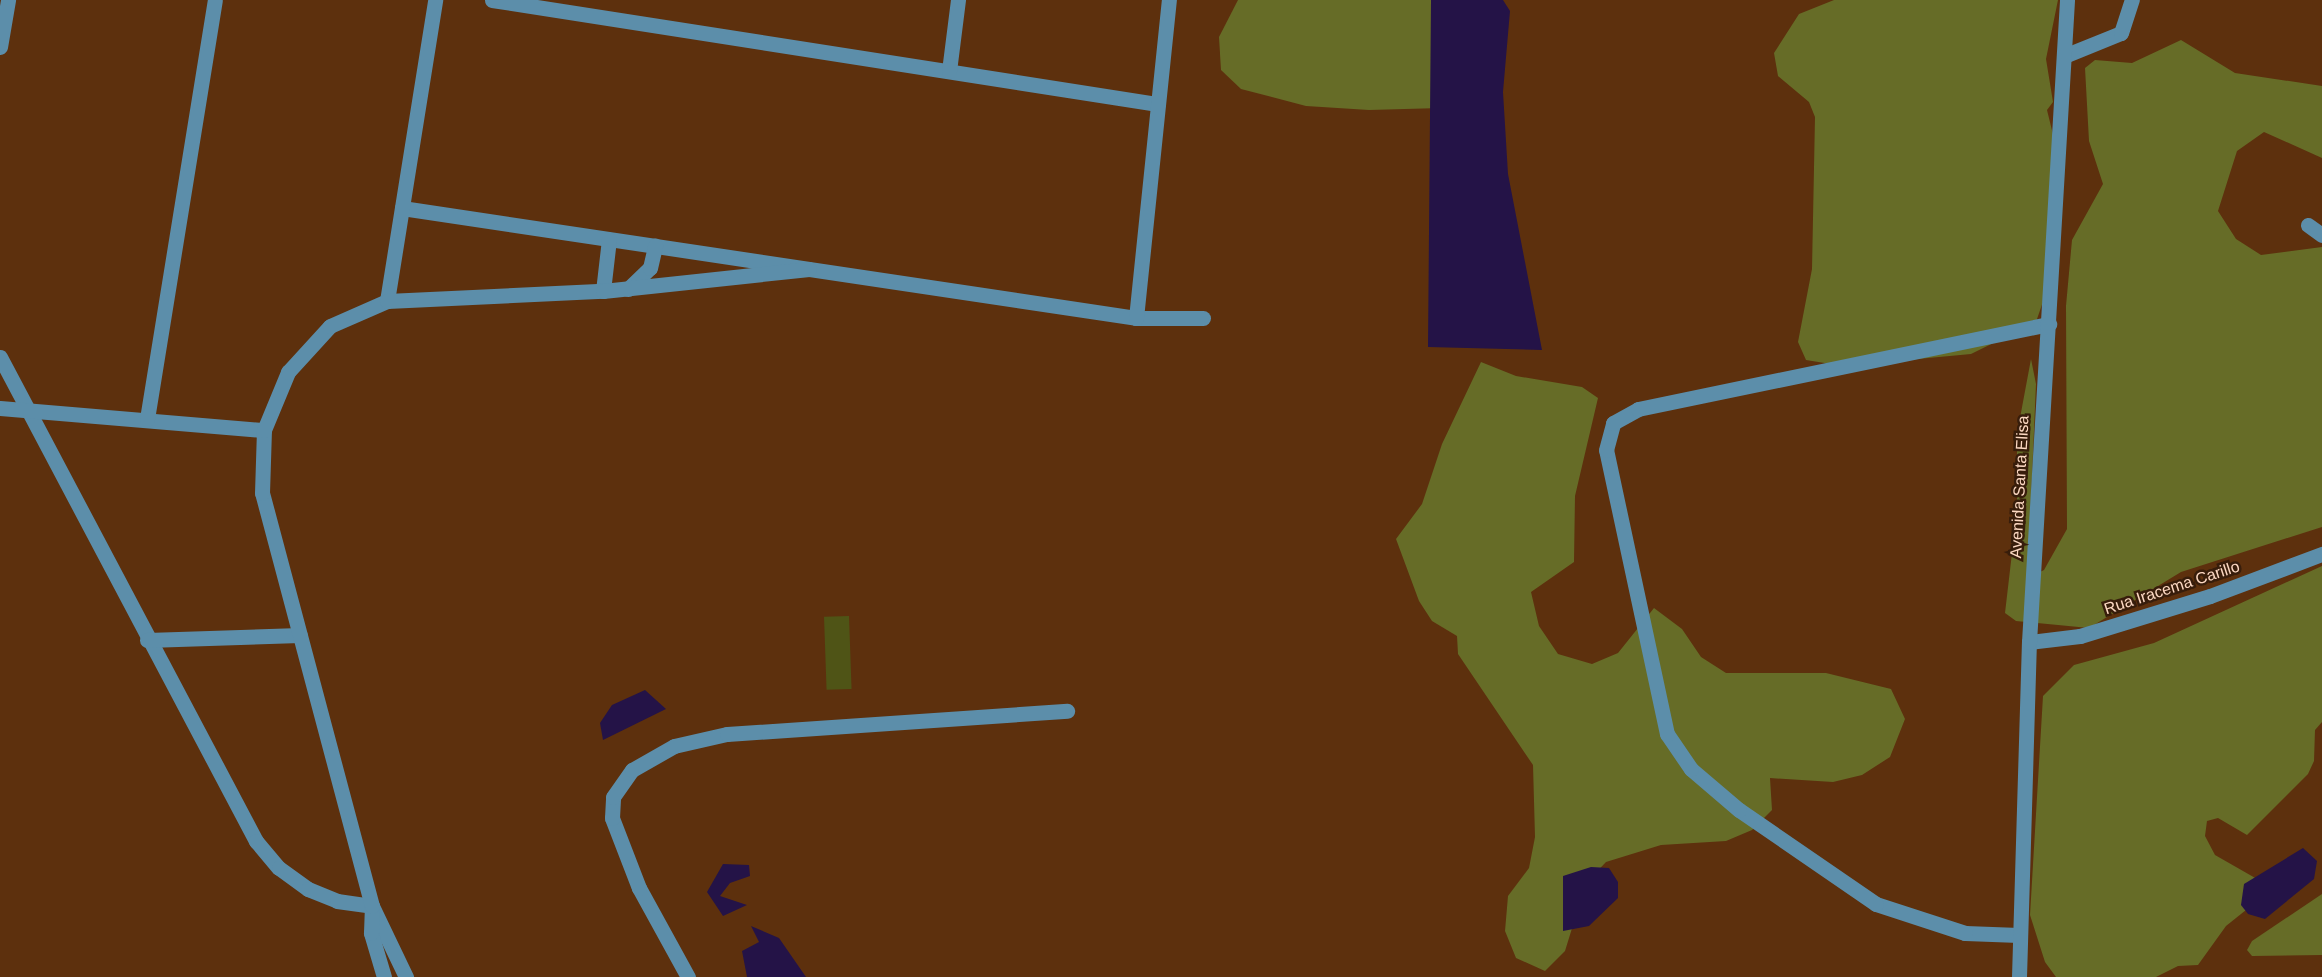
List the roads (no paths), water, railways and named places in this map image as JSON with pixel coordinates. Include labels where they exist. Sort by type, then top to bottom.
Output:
[{"type":"street","points":[[0,47],[8,0]]},
{"type":"street","points":[[147,419],[215,0]]},
{"type":"street","points":[[387,301],[435,0]]},
{"type":"street","points":[[492,0],[1158,104]]},
{"type":"street","points":[[949,71],[958,0]]},
{"type":"street","points":[[1136,318],[1168,0]]},
{"type":"street","name":"Avenida Santa Elisa","points":[[2019,977],[2029,642],[2067,0]]},
{"type":"street","points":[[2064,56],[2121,33],[2132,0]]},
{"type":"street","points":[[402,208],[1136,318],[1203,318]]},
{"type":"street","points":[[2308,225],[2322,235]]},
{"type":"street","points":[[603,291],[609,239]]},
{"type":"street","points":[[628,289],[650,268],[655,246]]},
{"type":"street","points":[[406,977],[372,906],[262,493],[264,430],[288,372],[314,340],[348,315],[387,301],[603,291],[809,269]]},
{"type":"street","points":[[2019,935],[1965,933],[1876,904],[1739,810],[1690,769],[1667,734],[1606,450],[1612,423],[1638,409],[2049,324]]},
{"type":"street","points":[[0,357],[147,640],[267,855],[293,880],[322,896],[372,906]]},
{"type":"street","points":[[0,408],[264,430]]},
{"type":"street","name":"Rua Iracema Carillo","points":[[2029,642],[2080,636],[2210,596],[2322,554]]},
{"type":"street","points":[[147,640],[300,635]]},
{"type":"street","points":[[688,977],[639,888],[612,818],[613,797],[632,770],[674,747],[727,734],[1066,711]]},
{"type":"street","points":[[372,906],[371,933],[384,977]]}]
